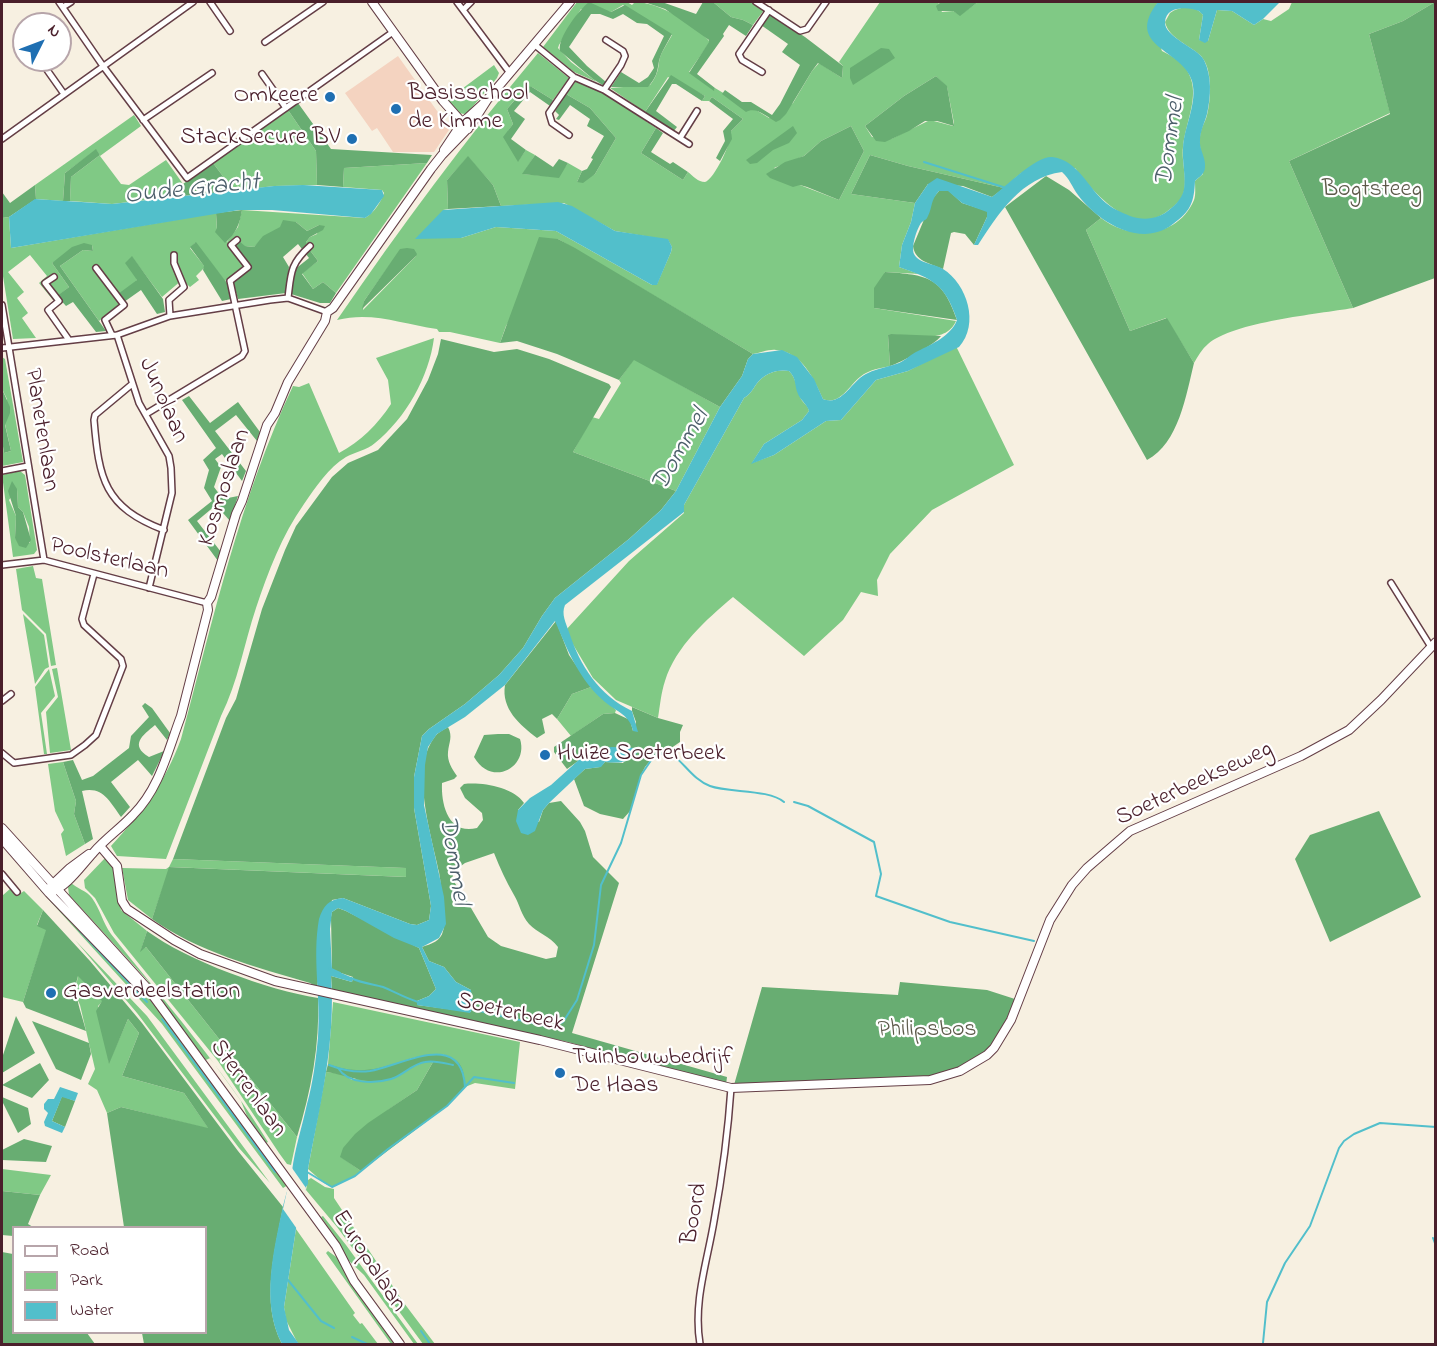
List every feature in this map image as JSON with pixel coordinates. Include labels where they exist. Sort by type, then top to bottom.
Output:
[{"type":"street","points":[[59,2],[103,66],[187,178],[393,32]]},
{"type":"street","points":[[63,7],[71,2]]},
{"type":"street","points":[[2,139],[194,2]]},
{"type":"street","points":[[210,2],[231,31]]},
{"type":"street","points":[[265,42],[323,2]]},
{"type":"street","points":[[372,2],[443,101],[465,126]]},
{"type":"street","points":[[457,2],[510,73]]},
{"type":"street","points":[[464,10],[471,2]]},
{"type":"street","name":"Kosmoslaan","points":[[53,889],[81,859],[97,849],[135,814],[158,780],[181,716],[208,610],[207,603],[212,597],[236,514],[267,425],[275,413],[288,382],[325,321],[327,312],[333,309],[442,154],[465,126],[480,114],[487,100],[570,2]]},
{"type":"street","points":[[756,2],[800,31],[804,30],[826,2]]},
{"type":"street","points":[[762,72],[742,60],[739,54],[769,10]]},
{"type":"street","points":[[604,90],[625,56],[622,51],[606,40]]},
{"type":"street","points":[[535,45],[574,77],[604,90],[689,144]]},
{"type":"street","points":[[48,72],[64,94]]},
{"type":"street","points":[[143,120],[212,73]]},
{"type":"street","points":[[262,74],[286,108]]},
{"type":"street","points":[[569,135],[552,123],[549,112],[574,77]]},
{"type":"street","points":[[680,138],[698,111]]},
{"type":"street","points":[[146,414],[243,357],[245,351],[230,281],[248,267],[231,245],[237,240]]},
{"type":"street","points":[[288,298],[292,266],[297,257],[309,246]]},
{"type":"street","points":[[170,316],[169,300],[184,287],[174,263],[174,255]]},
{"type":"street","points":[[96,268],[124,305],[105,320],[114,335]]},
{"type":"street","points":[[54,277],[45,283],[59,301],[48,310],[69,340]]},
{"type":"street","points":[[2,348],[114,335],[170,316],[288,298],[327,312]]},
{"type":"street","name":"Planetenlaan","points":[[2,305],[44,560]]},
{"type":"street","name":"Junolaan","points":[[114,335],[131,385],[169,456],[171,468],[172,493],[149,588]]},
{"type":"street","points":[[131,385],[95,415],[98,461],[109,491],[125,510],[141,522],[164,530]]},
{"type":"street","points":[[2,471],[28,466]]},
{"type":"street","name":"Poolsterlaan","points":[[2,565],[44,560],[207,603]]},
{"type":"street","points":[[2,753],[14,763],[71,755],[96,735],[123,662],[84,625],[82,619],[94,574]]},
{"type":"street","points":[[1390,583],[1433,645]]},
{"type":"street","name":"Soeterbeekseweg","points":[[731,1089],[930,1080],[960,1071],[987,1055],[1011,1020],[1050,920],[1072,885],[1087,868],[1130,831],[1301,756],[1349,730],[1433,645]]},
{"type":"street","points":[[2,701],[11,694]]},
{"type":"street","name":"Sterrenlaan","points":[[2,828],[53,889]]},
{"type":"street","name":"Sterrenlaan","points":[[2,838],[148,989],[303,1200]]},
{"type":"street","name":"Soeterbeek","points":[[97,849],[117,866],[122,901],[127,909],[200,954],[275,981],[314,991],[540,1040],[731,1089]]},
{"type":"street","points":[[2,874],[17,892]]},
{"type":"street","points":[[2,887],[8,882]]},
{"type":"street","name":"Boord","points":[[700,1344],[699,1295],[717,1206],[728,1130],[731,1089]]},
{"type":"street","name":"Europalaan","points":[[303,1200],[336,1246],[354,1281],[400,1344]]},
{"type":"shaded area","name":"Basisschool de Kimme","points":[[398,56],[449,130],[434,152],[393,152],[377,128],[372,131],[345,93]]},
{"type":"green space","points":[[577,2],[627,2],[632,5],[635,2],[655,6],[686,21],[710,42],[689,72],[714,90],[715,88],[769,118],[793,103],[819,63],[842,78],[843,66],[839,62],[880,2],[941,2],[938,4],[942,12],[953,11],[960,15],[978,2],[1158,2],[1150,17],[1162,51],[1183,65],[1189,73],[1193,87],[1192,104],[1183,147],[1184,191],[1178,202],[1165,213],[1152,219],[1139,219],[1126,216],[1102,199],[1075,168],[1021,173],[1004,188],[870,155],[851,194],[915,203],[902,245],[899,267],[919,274],[885,272],[874,308],[956,321],[951,329],[936,336],[888,335],[890,366],[866,373],[841,396],[830,400],[823,399],[806,368],[793,356],[773,350],[753,354],[558,239],[506,326],[500,343],[450,332],[439,332],[437,329],[387,319],[362,317],[337,320],[434,184],[538,53],[569,78],[553,100],[532,87],[525,88],[507,109],[513,124],[508,131],[518,161],[526,150],[535,155],[523,174],[558,177],[568,163],[582,171],[577,182],[595,174],[616,138],[590,108],[566,94],[576,81],[609,96],[656,128],[641,153],[683,180],[688,172],[702,182],[709,180],[726,151],[731,131],[743,119],[712,97],[709,101],[702,101],[705,96],[668,77],[645,112],[610,88],[650,85],[656,74],[661,55],[672,35],[623,5],[611,12],[581,9],[558,48],[571,62],[597,82],[574,72],[543,47]],"holes":[[[936,76],[947,87],[953,126],[930,120],[891,139],[872,137],[865,126],[904,96]],[[851,126],[864,151],[839,200],[800,185],[774,168],[804,156],[821,141]],[[468,157],[493,185],[501,206],[564,203],[615,231],[668,240],[672,247],[671,252],[657,284],[652,285],[556,231],[496,227],[461,238],[443,210],[448,209],[447,180]],[[416,256],[363,310],[364,301],[391,263]]]},
{"type":"green space","points":[[589,2],[611,12],[625,5],[672,34],[661,54],[655,77],[648,87],[611,87],[621,72],[639,83],[648,77],[654,68],[652,61],[664,36],[647,24],[637,23],[623,14],[613,19],[600,14],[591,14],[569,47],[606,82],[604,86],[560,51],[565,32]]},
{"type":"green space","points":[[644,2],[662,2],[696,14],[703,2],[713,2],[731,17],[753,25],[746,36],[729,25],[724,36],[697,74],[715,88],[714,91],[689,73],[709,40],[665,9]]},
{"type":"green space","points":[[713,2],[751,2],[764,10],[753,25],[731,17]]},
{"type":"green space","points":[[941,2],[978,2],[960,16],[953,11],[938,11],[936,6]]},
{"type":"green space","points":[[1292,2],[1435,2],[1403,21],[1369,34],[1390,113],[1289,161],[1353,308],[1277,320],[1236,330],[1208,344],[1194,363],[1166,318],[1130,331],[1086,230],[1101,218],[1126,230],[1152,232],[1177,222],[1187,213],[1194,200],[1195,181],[1203,174],[1200,137],[1208,109],[1209,76],[1201,56],[1175,37],[1167,28],[1165,22],[1170,13],[1178,9],[1196,9],[1203,15],[1199,40],[1208,41],[1217,10],[1232,11],[1254,25],[1263,19],[1271,21],[1289,9]]},
{"type":"green space","name":"Bogtsteeg","points":[[1435,2],[1435,278],[1353,308],[1289,161],[1390,114],[1369,34],[1403,21]]},
{"type":"green space","points":[[770,14],[843,66],[842,78],[818,63],[786,114],[776,122],[758,111],[746,112],[722,94],[725,90],[742,102],[751,102],[772,115],[780,104],[800,65],[782,52],[788,44],[761,25]]},
{"type":"green space","points":[[881,48],[889,49],[895,58],[853,85],[850,68]]},
{"type":"green space","points":[[494,65],[499,73],[497,78],[469,111],[465,114],[457,113],[447,100]]},
{"type":"green space","points":[[671,75],[705,96],[702,101],[676,84],[672,84],[656,111],[677,127],[673,132],[645,112]]},
{"type":"green space","points":[[936,76],[947,86],[954,126],[937,121],[925,121],[885,142],[876,141],[865,126],[904,96]]},
{"type":"green space","points":[[527,86],[553,100],[550,106],[530,92],[514,111],[525,119],[511,139],[526,150],[518,162],[503,137],[513,124],[507,109]]},
{"type":"green space","points":[[566,94],[590,108],[616,138],[595,174],[583,183],[577,182],[582,171],[587,169],[593,159],[591,158],[604,136],[587,126],[590,119],[570,105],[559,120],[556,119],[559,115],[555,111]]},
{"type":"green space","points":[[712,97],[743,119],[731,131],[732,139],[720,161],[716,158],[725,141],[723,131],[733,119],[709,101]]},
{"type":"green space","points":[[298,103],[331,149],[432,155],[427,163],[344,168],[343,187],[317,185],[316,151],[288,110]]},
{"type":"green space","points":[[288,110],[316,151],[317,185],[274,186],[234,191],[213,163]]},
{"type":"green space","points":[[134,115],[141,126],[100,156],[121,184],[129,185],[166,160],[183,184],[183,196],[112,204],[70,201],[71,177],[100,155],[96,150],[65,173],[63,201],[36,199],[35,185]]},
{"type":"green space","points":[[793,126],[797,133],[789,143],[773,150],[757,163],[750,164],[746,160]]},
{"type":"green space","points":[[851,126],[864,151],[839,200],[800,185],[793,187],[770,178],[766,174],[785,162],[804,156],[821,141]]},
{"type":"green space","points":[[656,128],[663,133],[651,152],[688,172],[683,180],[641,153]]},
{"type":"green space","points":[[96,149],[100,155],[71,177],[70,201],[63,201],[65,173]]},
{"type":"green space","points":[[535,155],[553,167],[559,159],[568,163],[559,178],[522,174]]},
{"type":"green space","points":[[870,155],[1004,188],[992,197],[963,186],[928,184],[915,203],[851,194]]},
{"type":"green space","points":[[468,156],[493,185],[501,206],[448,209],[447,180]]},
{"type":"green space","points":[[213,163],[234,191],[183,196],[183,184]]},
{"type":"green space","points":[[427,163],[336,293],[323,282],[313,289],[302,273],[318,261],[306,242],[317,234],[319,225],[307,231],[296,222],[274,231],[254,247],[245,246],[246,264],[225,281],[195,243],[190,248],[205,267],[196,276],[199,280],[190,287],[182,280],[162,297],[132,257],[137,280],[124,302],[99,321],[60,266],[83,250],[93,251],[92,245],[52,263],[69,287],[53,300],[39,283],[47,276],[30,255],[8,272],[24,292],[17,298],[28,313],[22,318],[36,338],[13,339],[2,270],[2,218],[9,217],[11,248],[216,213],[217,230],[227,242],[238,227],[242,210],[365,218],[377,207],[384,193],[382,190],[343,187],[344,168]]},
{"type":"green space","points":[[1046,176],[1069,190],[1101,218],[1086,230],[1130,331],[1167,318],[1194,363],[1180,417],[1174,430],[1158,452],[1147,460],[1005,207]]},
{"type":"green space","points":[[35,185],[36,199],[9,217],[2,218],[2,192],[10,203]]},
{"type":"green space","points":[[948,190],[962,203],[987,211],[987,217],[974,245],[965,234],[951,233],[943,269],[920,258],[913,246],[933,198],[939,191]]},
{"type":"green space","points":[[242,210],[237,228],[225,243],[215,232],[216,213]]},
{"type":"green space","points":[[283,220],[296,222],[307,231],[319,225],[325,226],[306,242],[318,261],[302,274],[313,289],[323,282],[336,293],[330,303],[320,303],[291,294],[294,270],[309,258],[298,244],[283,257],[289,267],[286,293],[238,299],[233,282],[250,270],[233,246],[239,241],[245,246],[254,247],[263,236],[280,227]]},
{"type":"green space","points":[[539,237],[558,239],[575,248],[753,354],[748,359],[742,376],[720,407],[634,360],[619,380],[557,354],[517,341],[500,343]]},
{"type":"green space","points":[[196,242],[227,283],[231,299],[222,301],[203,270],[204,266],[190,247]]},
{"type":"green space","points":[[84,243],[92,245],[93,251],[83,250],[60,266],[106,331],[96,332],[73,302],[66,306],[57,296],[69,287],[52,263],[72,247]]},
{"type":"green space","points":[[400,249],[414,249],[416,256],[362,309],[364,301]]},
{"type":"green space","points":[[132,256],[163,299],[165,312],[157,314],[141,290],[124,302],[118,294],[137,280],[125,263]]},
{"type":"green space","points":[[885,272],[922,277],[939,286],[957,320],[874,308],[874,288]]},
{"type":"green space","points":[[888,335],[941,336],[925,348],[890,366]]},
{"type":"green space","points":[[434,338],[421,382],[397,422],[375,443],[346,457],[328,472],[296,516],[282,541],[256,608],[232,690],[166,859],[117,856],[111,846],[152,796],[168,770],[181,739],[229,560],[274,428],[293,386],[299,387],[309,383],[339,453],[368,432],[391,404],[388,380],[376,358]]},
{"type":"green space","points":[[441,339],[494,352],[517,349],[549,359],[609,384],[611,387],[573,452],[676,491],[661,510],[629,539],[555,598],[523,648],[499,675],[422,736],[414,777],[414,808],[431,906],[429,920],[417,925],[410,924],[343,898],[332,900],[317,987],[208,950],[188,941],[152,919],[169,867],[406,877],[406,868],[173,859],[226,718],[236,699],[262,609],[296,526],[332,477],[348,463],[378,450],[407,419],[428,380]]},
{"type":"green space","points":[[956,346],[1014,465],[932,510],[890,554],[877,580],[878,596],[861,592],[843,620],[804,656],[733,597],[693,634],[676,656],[664,686],[658,718],[616,700],[593,678],[565,631],[629,561],[684,513],[684,505],[744,398],[761,379],[774,372],[789,371],[809,411],[802,420],[764,444],[752,463],[774,455],[826,421],[841,420],[876,380],[908,371]]},
{"type":"green space","points":[[2,357],[5,359],[23,462],[2,466],[2,440],[4,453],[11,451],[5,424],[7,399],[2,389]]},
{"type":"green space","points":[[634,359],[720,407],[676,491],[573,452],[592,417],[599,419],[621,383],[619,380]]},
{"type":"green space","points":[[2,389],[10,407],[5,425],[11,451],[4,453],[2,440]]},
{"type":"green space","points":[[189,396],[210,423],[238,402],[260,432],[257,441],[236,415],[215,431],[246,471],[242,481],[222,454],[215,459],[221,467],[214,487],[223,499],[238,496],[230,521],[216,505],[197,521],[221,552],[218,561],[188,520],[212,501],[204,488],[209,470],[203,460],[216,448],[182,400]]},
{"type":"green space","points":[[20,471],[25,475],[37,550],[34,554],[13,557],[2,475]],"holes":[[[17,489],[18,507],[23,512],[29,527],[30,543],[15,538],[16,516],[9,500]]]},
{"type":"green space","points":[[12,481],[17,489],[18,507],[23,512],[31,540],[26,548],[19,546],[15,538],[16,516],[8,491]]},
{"type":"green space","points":[[33,566],[36,578],[42,579],[56,665],[51,666],[46,634],[22,610],[16,569]]},
{"type":"green space","points":[[23,614],[44,635],[49,667],[45,669],[35,684]]},
{"type":"green space","points":[[556,621],[569,655],[591,687],[572,694],[557,719],[552,714],[542,719],[545,733],[537,738],[513,716],[506,702],[505,685]]},
{"type":"green space","points":[[57,668],[71,750],[50,753],[46,712],[58,697],[52,669]]},
{"type":"green space","points":[[49,669],[55,696],[41,713],[47,754],[44,754],[35,687]]},
{"type":"green space","points":[[591,687],[616,710],[615,713],[603,714],[571,736],[557,719],[572,694]]},
{"type":"green space","points":[[145,703],[152,708],[170,733],[167,740],[155,725],[140,740],[140,748],[149,757],[164,751],[163,754],[152,776],[138,760],[111,782],[130,807],[121,817],[101,793],[82,791],[93,839],[85,844],[74,814],[76,801],[63,762],[73,760],[82,780],[93,776],[129,748],[131,736],[149,717],[142,706]]},
{"type":"green space","points":[[632,707],[683,725],[680,742],[664,753],[654,756],[645,767],[631,810],[623,819],[600,814],[584,806],[574,779],[585,769],[600,767],[605,762],[623,763],[636,748],[604,748],[602,757],[591,760],[581,759],[567,769],[554,752],[554,747],[603,714],[615,713],[630,720],[633,731],[636,722]]},
{"type":"green space","points":[[448,727],[450,740],[448,759],[457,776],[442,783],[442,792],[445,809],[453,823],[467,829],[477,828],[483,820],[482,813],[465,798],[460,788],[464,784],[488,785],[513,793],[524,803],[518,810],[539,822],[543,810],[549,803],[561,801],[580,822],[593,857],[619,883],[572,1033],[727,1077],[726,1085],[568,1042],[332,990],[331,976],[352,982],[353,977],[332,970],[331,917],[332,912],[338,908],[419,948],[436,989],[429,996],[417,1001],[417,1005],[471,1012],[471,990],[456,982],[444,967],[429,961],[422,947],[438,940],[444,925],[440,876],[428,823],[423,785],[427,752],[435,736]],"holes":[[[494,853],[526,921],[558,947],[556,957],[546,959],[501,946],[488,937],[452,879],[454,871],[465,863]]]},
{"type":"green space","points":[[509,734],[520,739],[521,749],[519,758],[507,770],[490,771],[474,757],[484,735]]},
{"type":"green space","points":[[63,762],[76,801],[74,814],[85,844],[66,856],[61,834],[64,830],[55,811],[48,764]]},
{"type":"green space","points":[[1379,811],[1421,897],[1330,942],[1295,859],[1310,835]]},
{"type":"green space","points":[[106,857],[113,865],[121,910],[147,931],[141,950],[146,947],[297,1137],[291,1165],[287,1164],[279,1153],[218,1061],[114,933],[95,898],[85,888],[84,880]]},
{"type":"green space","points":[[173,859],[407,868],[407,877],[170,867],[152,919],[128,900],[122,868],[166,869]]},
{"type":"green space","points":[[70,882],[92,898],[111,934],[210,1058],[206,1060],[157,997],[148,981],[69,895]]},
{"type":"green space","points":[[11,888],[18,895],[24,891],[43,910],[37,925],[47,929],[23,1002],[2,997],[2,896]]},
{"type":"green space","points":[[43,888],[156,1006],[288,1185],[283,1188],[162,1024],[40,890]]},
{"type":"green space","points":[[43,910],[142,1023],[283,1207],[271,1276],[272,1311],[275,1328],[282,1344],[144,1344],[142,1334],[207,1334],[207,1226],[124,1226],[107,1113],[121,1107],[208,1128],[184,1093],[122,1076],[139,1033],[128,1019],[109,1064],[96,1011],[102,1001],[78,976],[77,996],[86,1031],[26,1008],[23,1002],[46,930],[37,926]]},
{"type":"green space","points":[[147,931],[184,953],[229,973],[318,998],[318,1033],[314,1068],[297,1137],[146,947],[140,952]]},
{"type":"green space","points":[[75,940],[147,1016],[270,1183],[239,1148],[137,1013]]},
{"type":"green space","points":[[78,975],[103,1001],[98,1006],[109,1062],[128,1019],[139,1033],[122,1076],[184,1093],[209,1129],[121,1107],[107,1113],[97,1090],[88,1084],[95,1069],[80,1005],[75,994]]},
{"type":"green space","name":"Philipsbos","points":[[900,982],[987,990],[1018,1000],[994,1048],[960,1071],[930,1080],[734,1085],[762,987],[898,995]]},
{"type":"green space","points":[[333,1002],[520,1042],[515,1089],[475,1083],[465,1087],[461,1069],[453,1059],[442,1055],[413,1058],[364,1072],[328,1064]]},
{"type":"green space","points":[[16,1016],[35,1053],[2,1073],[2,1058]]},
{"type":"green space","points":[[32,1021],[89,1043],[91,1054],[81,1080],[56,1069]]},
{"type":"green space","points":[[438,1054],[456,1061],[463,1073],[465,1087],[447,1106],[361,1171],[340,1157],[343,1148],[355,1134],[417,1090],[433,1062],[421,1063],[395,1077],[382,1081],[358,1079],[326,1072],[328,1064],[344,1069],[371,1069]]},
{"type":"green space","points":[[211,1060],[232,1087],[268,1142],[266,1143],[247,1116],[241,1101]]},
{"type":"green space","points":[[424,1062],[433,1062],[417,1090],[388,1110],[341,1157],[361,1171],[332,1187],[308,1169],[326,1072],[342,1074],[352,1080],[409,1069]]},
{"type":"green space","points":[[40,1063],[49,1080],[32,1098],[2,1085]]},
{"type":"green space","points":[[62,1096],[75,1101],[65,1127],[52,1121]]},
{"type":"green space","points":[[2,1097],[28,1108],[31,1124],[18,1133]]},
{"type":"green space","points":[[24,1139],[52,1146],[46,1162],[2,1160],[2,1150]]},
{"type":"green space","points":[[2,1169],[51,1175],[40,1195],[2,1191]]},
{"type":"green space","points":[[311,1178],[325,1187],[334,1189],[334,1198],[404,1303],[435,1344],[423,1344],[337,1227],[306,1190],[308,1180]]},
{"type":"green space","points":[[2,1191],[40,1195],[28,1224],[31,1226],[12,1226],[12,1236],[2,1235]]},
{"type":"green space","points":[[323,1216],[418,1344],[414,1344],[364,1275],[348,1260],[321,1217]]},
{"type":"green space","points":[[296,1229],[355,1313],[353,1315],[378,1344],[299,1344],[297,1342],[286,1320],[284,1307]]},
{"type":"green space","points":[[328,1251],[339,1259],[352,1284],[396,1344],[391,1344],[326,1253]]},
{"type":"green space","points":[[2,1252],[12,1254],[12,1334],[88,1334],[95,1344],[2,1344]]},
{"type":"water","points":[[1158,2],[1280,2],[1254,25],[1232,11],[1217,10],[1208,41],[1205,43],[1199,40],[1203,15],[1199,11],[1179,9],[1166,16],[1166,27],[1170,33],[1201,56],[1207,66],[1210,79],[1208,107],[1200,140],[1205,169],[1195,181],[1194,195],[1184,215],[1161,231],[1147,234],[1121,229],[1108,223],[1087,205],[1062,172],[1048,175],[1023,189],[994,221],[978,245],[974,245],[987,217],[987,212],[962,203],[948,191],[939,191],[927,218],[918,229],[913,251],[919,259],[943,269],[959,284],[964,294],[968,305],[969,327],[959,347],[908,371],[876,380],[841,420],[826,421],[774,455],[751,464],[764,444],[802,420],[809,411],[798,394],[789,371],[782,370],[767,375],[744,398],[684,505],[684,512],[565,605],[565,622],[585,668],[600,688],[632,711],[638,732],[633,731],[626,717],[605,702],[581,675],[555,621],[505,685],[465,717],[437,734],[428,747],[424,805],[444,897],[446,924],[439,938],[422,947],[429,961],[444,967],[456,982],[471,990],[473,1007],[470,1013],[417,1005],[417,1001],[429,996],[436,989],[419,948],[394,938],[346,911],[338,908],[332,912],[330,929],[332,969],[353,978],[352,982],[331,976],[331,1025],[326,1073],[308,1169],[308,1184],[296,1229],[284,1307],[289,1330],[299,1344],[282,1344],[275,1328],[272,1311],[271,1276],[279,1223],[315,1062],[319,1022],[316,948],[319,919],[327,904],[343,898],[410,924],[417,925],[429,920],[431,906],[414,808],[414,777],[422,736],[499,675],[523,648],[555,598],[629,539],[661,510],[676,491],[720,407],[742,376],[748,359],[753,354],[782,350],[797,357],[814,379],[823,399],[830,400],[842,396],[862,376],[902,362],[950,331],[957,320],[948,298],[936,284],[921,275],[899,267],[902,245],[915,203],[928,184],[937,178],[992,197],[1038,161],[1052,157],[1069,163],[1106,203],[1130,216],[1143,219],[1152,218],[1165,213],[1174,206],[1184,189],[1183,148],[1192,106],[1193,89],[1187,70],[1158,46],[1147,29],[1149,17]]},
{"type":"water","points":[[303,185],[382,190],[384,196],[371,214],[365,218],[272,210],[239,210],[11,248],[9,217],[35,199],[112,204],[274,186]]},
{"type":"water","points":[[558,202],[572,206],[615,231],[668,239],[672,247],[671,252],[657,285],[652,285],[556,231],[496,227],[461,238],[415,239],[443,210]]},
{"type":"water","points":[[604,748],[636,748],[637,753],[626,761],[605,762],[601,767],[585,769],[543,810],[535,831],[528,835],[521,833],[516,821],[518,810],[530,798],[551,785],[581,758],[591,760],[601,757]]},
{"type":"water","points":[[60,1087],[78,1093],[75,1101],[62,1097],[52,1121],[65,1127],[62,1133],[45,1126],[44,1122],[48,1113],[44,1109],[44,1104],[48,1099],[54,1099]]},
{"type":"pier","points":[[292,1168],[306,1188],[297,1229],[283,1209]]},
{"type":"waterway","points":[[924,162],[1003,187]]},
{"type":"waterway","points":[[471,1009],[550,1027],[563,1022],[577,1000],[594,945],[601,885],[621,843],[641,775],[654,756],[669,752],[699,780],[710,786],[769,795],[784,802]]},
{"type":"waterway","points":[[794,802],[808,806],[874,842],[881,874],[876,896],[950,922],[1034,941]]},
{"type":"waterway","points":[[79,930],[147,1002]]},
{"type":"waterway","points":[[329,968],[340,973]]},
{"type":"waterway","points":[[351,978],[383,987],[418,1002]]},
{"type":"waterway","points":[[162,1019],[275,1172]]},
{"type":"waterway","points":[[307,1172],[332,1187],[355,1176],[447,1106],[465,1087],[461,1069],[454,1059],[442,1055],[414,1058],[365,1072],[349,1071],[329,1065]]},
{"type":"waterway","points":[[338,1068],[355,1080],[377,1082],[391,1079],[425,1062],[453,1065]]},
{"type":"waterway","points":[[465,1087],[474,1077],[514,1083]]},
{"type":"waterway","points":[[1263,1343],[1267,1302],[1285,1263],[1310,1226],[1339,1148],[1344,1141],[1380,1123],[1436,1127]]},
{"type":"waterway","points":[[1433,1238],[1436,1246]]},
{"type":"waterway","points":[[288,1280],[321,1321],[334,1328]]},
{"type":"waterway","points":[[421,1331],[430,1344]]},
{"type":"waterway","points":[[352,1337],[367,1344]]},
{"type":"place","name":"Omkeere","points":[[330,97]]},
{"type":"place","name":"Basisschool de Kimme","points":[[396,109]]},
{"type":"place","name":"StackSecure BV","points":[[352,139]]},
{"type":"place","name":"Huize Soeterbeek","points":[[545,755]]},
{"type":"place","name":"Gasverdeelstation","points":[[51,993]]},
{"type":"place","name":"Tuinbouwbedrijf De Haas","points":[[560,1073]]},
{"type":"water label","name":"Dommel","points":[[1172,142]]},
{"type":"water label","name":"Oude Gracht","points":[[192,191]]},
{"type":"water label","name":"Dommel","points":[[682,451]]},
{"type":"water label","name":"Dommel","points":[[452,861]]}]
